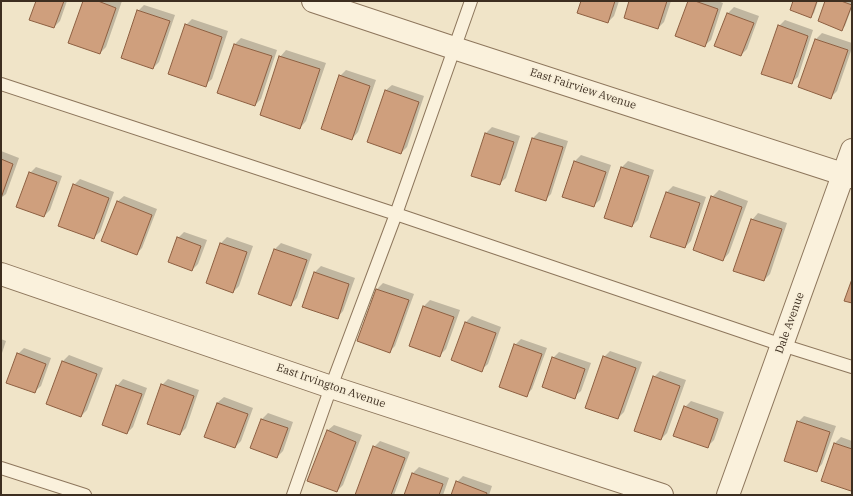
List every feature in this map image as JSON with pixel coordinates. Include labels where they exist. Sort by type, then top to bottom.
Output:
[{"type":"street","name":"East Fairview Avenue","points":[[313,1],[848,175]]},
{"type":"street","name":"Dale Avenue","points":[[728,495],[782,345],[848,175],[852,150]]},
{"type":"street","name":"East Irvington Avenue","points":[[1,274],[331,387],[662,495]]},
{"type":"lane","points":[[293,495],[331,387],[396,214],[471,1]]},
{"type":"lane","points":[[1,84],[396,214],[782,345],[852,367]]},
{"type":"lane","points":[[1,468],[85,495]]},
{"type":"building","points":[[36,1],[64,1],[54,28],[29,20]]},
{"type":"building","points":[[83,1],[98,1],[116,8],[100,54],[68,43]]},
{"type":"building","points":[[581,1],[615,1],[608,23],[577,13]]},
{"type":"building","points":[[629,1],[667,1],[658,29],[624,18]]},
{"type":"building","points":[[688,1],[695,1],[718,9],[705,47],[675,36]]},
{"type":"building","points":[[793,1],[817,1],[811,18],[790,10]]},
{"type":"building","points":[[825,1],[841,1],[852,5],[842,31],[818,21]]},
{"type":"building","points":[[137,10],[170,21],[153,69],[121,58]]},
{"type":"building","points":[[727,13],[754,23],[741,56],[714,46]]},
{"type":"building","points":[[185,24],[222,37],[206,87],[168,74]]},
{"type":"building","points":[[778,25],[808,36],[792,84],[761,74]]},
{"type":"building","points":[[815,39],[848,50],[831,99],[798,87]]},
{"type":"building","points":[[234,44],[272,56],[255,106],[217,93]]},
{"type":"building","points":[[279,56],[320,69],[300,129],[260,115]]},
{"type":"building","points":[[339,75],[370,86],[352,140],[321,129]]},
{"type":"building","points":[[385,90],[419,102],[401,154],[367,142]]},
{"type":"building","points":[[485,133],[514,142],[500,185],[471,176]]},
{"type":"building","points":[[532,138],[563,147],[546,201],[515,191]]},
{"type":"building","points":[[1,159],[13,164],[1,198]]},
{"type":"building","points":[[574,161],[606,172],[594,207],[562,197]]},
{"type":"building","points":[[621,167],[649,176],[632,227],[604,218]]},
{"type":"building","points":[[29,172],[57,182],[44,217],[16,207]]},
{"type":"building","points":[[73,184],[109,198],[94,239],[58,226]]},
{"type":"building","points":[[666,192],[700,203],[685,248],[650,237]]},
{"type":"building","points":[[711,196],[742,207],[723,261],[693,250]]},
{"type":"building","points":[[117,201],[152,215],[137,255],[101,241]]},
{"type":"building","points":[[751,219],[782,229],[764,281],[733,271]]},
{"type":"building","points":[[177,237],[201,246],[192,271],[168,262]]},
{"type":"building","points":[[220,243],[247,252],[233,293],[206,283]]},
{"type":"building","points":[[274,249],[307,260],[291,306],[258,294]]},
{"type":"building","points":[[314,272],[349,284],[338,319],[302,307]]},
{"type":"building","points":[[852,279],[852,303],[844,301]]},
{"type":"building","points":[[376,289],[409,300],[390,353],[357,341]]},
{"type":"building","points":[[423,306],[454,317],[440,357],[409,346]]},
{"type":"building","points":[[465,322],[496,333],[482,372],[451,360]]},
{"type":"building","points":[[514,344],[542,354],[527,397],[499,387]]},
{"type":"building","points":[[17,353],[46,364],[35,393],[6,383]]},
{"type":"building","points":[[603,356],[636,368],[618,419],[585,408]]},
{"type":"building","points":[[552,357],[585,369],[575,399],[542,387]]},
{"type":"building","points":[[62,361],[97,374],[81,417],[46,404]]},
{"type":"building","points":[[653,376],[680,386],[661,440],[634,431]]},
{"type":"building","points":[[161,384],[194,396],[180,435],[147,424]]},
{"type":"building","points":[[116,385],[142,394],[127,434],[102,425]]},
{"type":"building","points":[[217,403],[248,414],[235,448],[204,437]]},
{"type":"building","points":[[684,406],[718,419],[708,448],[673,436]]},
{"type":"building","points":[[261,419],[288,428],[277,458],[250,448]]},
{"type":"building","points":[[797,421],[830,432],[817,472],[784,461]]},
{"type":"building","points":[[327,430],[356,442],[337,492],[307,481]]},
{"type":"building","points":[[834,443],[852,449],[851,491],[821,481]]},
{"type":"building","points":[[373,446],[405,458],[391,495],[355,495]]},
{"type":"building","points":[[412,473],[443,484],[439,495],[404,495]]},
{"type":"building","points":[[456,481],[487,493],[486,495],[451,495]]}]
